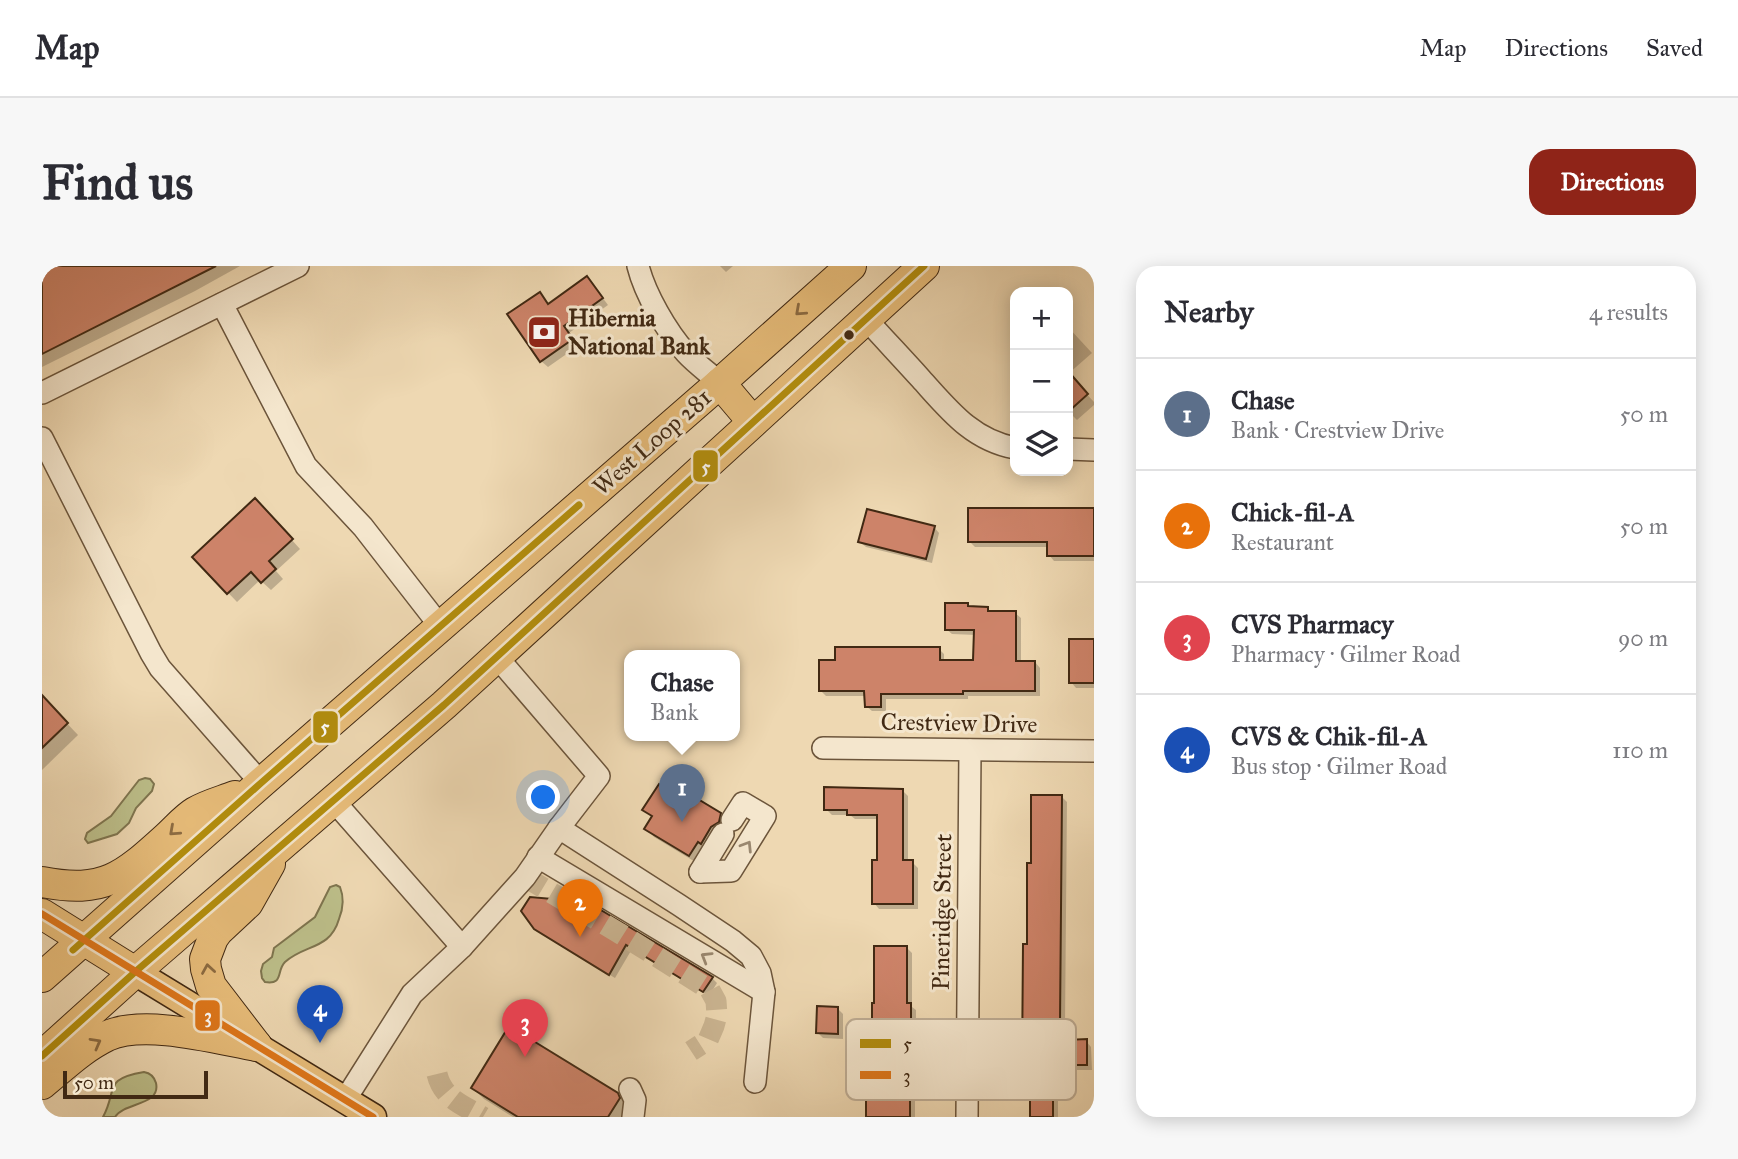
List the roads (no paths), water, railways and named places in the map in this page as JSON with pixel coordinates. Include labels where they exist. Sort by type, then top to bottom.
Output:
[{"type":"highway","name":"West Loop 281","points":[[42,977],[851,266]]},
{"type":"highway","points":[[42,1056],[135,972],[444,705],[866,319],[910,271]]},
{"type":"highway","points":[[720,383],[753,422]]},
{"type":"highway","points":[[42,882],[69,886],[89,885],[116,878],[148,854],[194,812],[258,786]]},
{"type":"highway","points":[[257,1046],[211,986],[205,959],[209,945],[218,931],[248,903],[279,847]]},
{"type":"highway","points":[[42,914],[135,972]]},
{"type":"highway","points":[[42,1084],[85,1049],[110,1035],[127,1030],[171,1031],[257,1046]]},
{"type":"main road","points":[[135,972],[373,1117]]},
{"type":"street","points":[[42,393],[298,266]]},
{"type":"street","points":[[638,266],[648,293],[673,335],[686,353],[720,383]]},
{"type":"street","points":[[222,304],[306,466],[363,527],[440,626]]},
{"type":"street","points":[[866,319],[959,419],[983,437],[1010,447]]},
{"type":"street","points":[[42,438],[160,668],[258,786]]},
{"type":"street","points":[[1073,449],[1094,450]]},
{"type":"street","points":[[345,1100],[412,994],[461,947],[524,877],[599,776],[496,656]]},
{"type":"street","name":"Crestview Drive","points":[[822,748],[1094,751]]},
{"type":"street","name":"Pineridge Street","points":[[968,1019],[970,750]]},
{"type":"street","points":[[332,800],[461,947]]},
{"type":"street","points":[[765,816],[731,872],[700,872],[732,819],[765,816]]},
{"type":"street","points":[[559,828],[679,905],[751,956],[760,973],[764,992],[755,1082]]},
{"type":"street","points":[[538,857],[764,992]]},
{"type":"street","points":[[630,1089],[635,1100],[633,1117]]},
{"type":"tunnel","points":[[525,877],[710,990],[716,1001],[717,1015],[714,1026],[708,1040],[691,1051]]},
{"type":"tunnel","points":[[437,1074],[449,1095],[483,1117]]},
{"type":"place","name":"Hibernia National Bank","points":[[544,332]]},
{"type":"place","name":"Chase","points":[[682,822]]},
{"type":"place","name":"Chick-fil-A","points":[[580,937]]},
{"type":"place","name":"CVS & Chik-fil-A","points":[[320,1043]]},
{"type":"place","name":"CVS Pharmacy","points":[[525,1057]]}]
